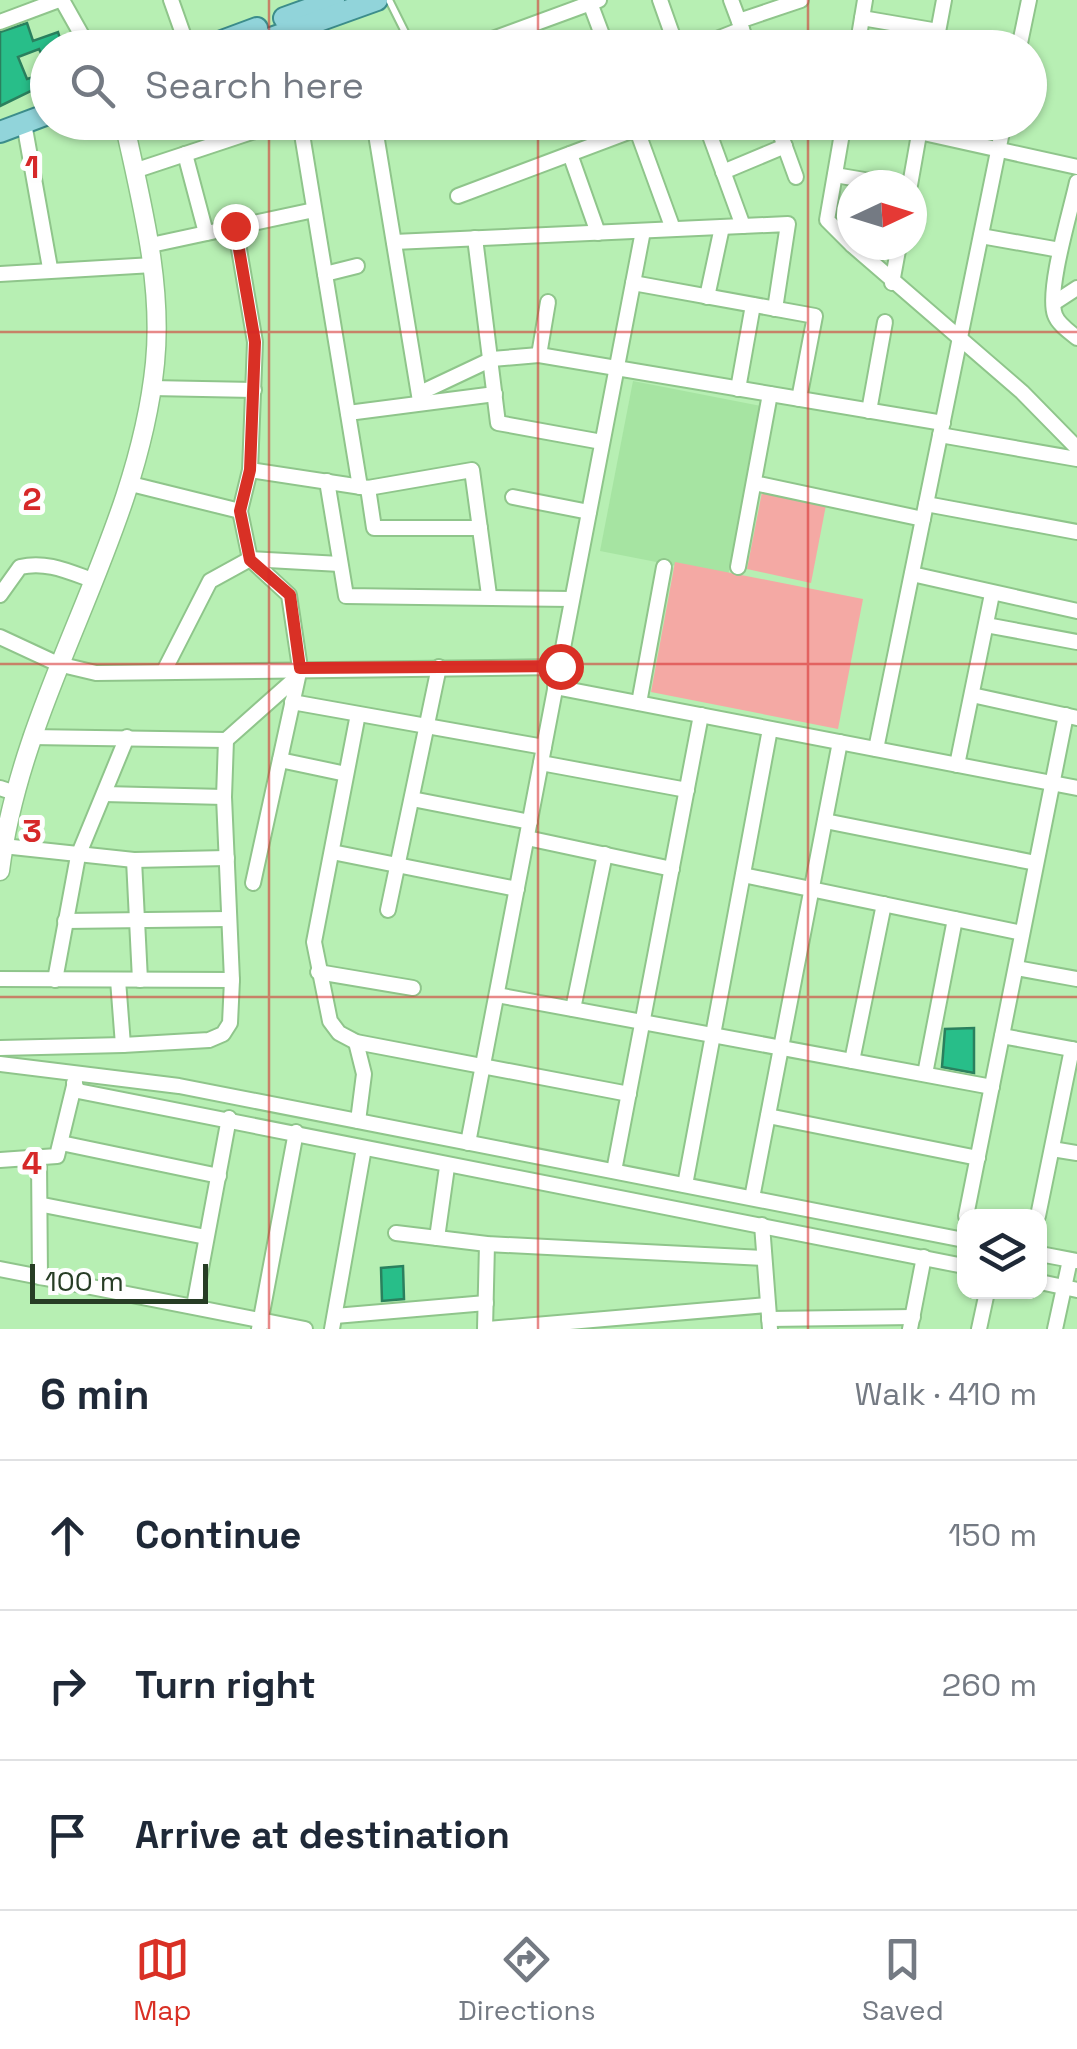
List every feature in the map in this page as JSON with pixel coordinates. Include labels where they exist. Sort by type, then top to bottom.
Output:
[{"type":"main road","points":[[252,30],[334,0]]},
{"type":"main road","points":[[293,30],[377,0]]},
{"type":"main road","points":[[0,132],[30,121]]},
{"type":"street","points":[[0,22],[60,0],[78,30]]},
{"type":"street","points":[[171,0],[182,30]]},
{"type":"street","points":[[660,0],[671,30]]},
{"type":"street","points":[[732,0],[743,30]]},
{"type":"street","points":[[731,30],[802,0]]},
{"type":"street","points":[[860,30],[865,0]]},
{"type":"street","points":[[862,18],[938,30],[944,0]]},
{"type":"street","points":[[1023,30],[1029,0]]},
{"type":"street","points":[[515,30],[593,1],[601,30]]},
{"type":"street","points":[[24,123],[50,268]]},
{"type":"street","points":[[0,871],[7,791],[131,484],[152,388],[156,360],[150,244],[128,140]]},
{"type":"street","points":[[134,171],[227,140]]},
{"type":"street","points":[[303,140],[348,412],[374,528],[480,528]]},
{"type":"street","points":[[377,140],[420,397]]},
{"type":"street","points":[[458,196],[602,140]]},
{"type":"street","points":[[640,140],[674,229]]},
{"type":"street","points":[[711,140],[743,226]]},
{"type":"street","points":[[782,140],[796,177]]},
{"type":"street","points":[[837,230],[827,220],[841,140]]},
{"type":"street","points":[[913,170],[918,140]]},
{"type":"street","points":[[969,140],[1077,167]]},
{"type":"street","points":[[876,749],[1001,140]]},
{"type":"street","points":[[723,172],[784,146]]},
{"type":"street","points":[[185,154],[206,233]]},
{"type":"street","points":[[570,154],[598,233]]},
{"type":"street","points":[[1077,182],[1060,250],[1054,303],[1058,320],[1077,338]]},
{"type":"street","points":[[150,244],[314,210]]},
{"type":"street","points":[[394,242],[788,224],[776,309]]},
{"type":"street","points":[[235,226],[255,342],[250,470],[240,511],[250,560],[290,595],[299,672],[253,884]]},
{"type":"street","points":[[707,297],[722,227]]},
{"type":"street","points":[[468,1143],[643,231]]},
{"type":"street","points":[[981,236],[1060,250]]},
{"type":"street","points":[[475,238],[498,423],[602,442]]},
{"type":"street","points":[[868,260],[1022,392],[1077,448]]},
{"type":"street","points":[[892,283],[896,260]]},
{"type":"street","points":[[0,274],[50,268],[152,265]]},
{"type":"street","points":[[324,274],[357,266]]},
{"type":"street","points":[[633,284],[815,316],[799,399]]},
{"type":"street","points":[[1054,303],[1077,288]]},
{"type":"street","points":[[538,354],[548,302]]},
{"type":"street","points":[[738,389],[754,305]]},
{"type":"street","points":[[869,411],[885,322]]},
{"type":"street","points":[[420,397],[492,359],[538,354],[869,411],[1077,459]]},
{"type":"street","points":[[152,388],[254,390]]},
{"type":"street","points":[[348,412],[420,397],[495,394]]},
{"type":"street","points":[[738,567],[770,394]]},
{"type":"street","points":[[250,470],[364,488],[472,470],[489,595]]},
{"type":"street","points":[[327,481],[346,596],[572,599]]},
{"type":"street","points":[[754,483],[924,512],[1077,532]]},
{"type":"street","points":[[131,484],[240,511]]},
{"type":"street","points":[[512,497],[589,512]]},
{"type":"street","points":[[164,671],[210,581],[250,560],[340,564]]},
{"type":"street","points":[[0,596],[20,567],[32,564],[59,568],[92,580]]},
{"type":"street","points":[[639,703],[664,567]]},
{"type":"street","points":[[912,574],[1077,611]]},
{"type":"street","points":[[958,765],[992,594]]},
{"type":"street","points":[[986,625],[1076,640]]},
{"type":"street","points":[[0,638],[58,664],[96,672],[560,666]]},
{"type":"street","points":[[388,910],[439,667]]},
{"type":"street","points":[[0,1048],[209,1040],[223,1034],[230,1023],[232,980],[224,796],[226,740],[299,672]]},
{"type":"street","points":[[556,687],[1077,788]]},
{"type":"street","points":[[967,1209],[1052,783],[1071,716],[972,695]]},
{"type":"street","points":[[292,702],[544,746]]},
{"type":"street","points":[[358,714],[314,942],[330,1021],[338,1033],[356,1042],[629,1094]]},
{"type":"street","points":[[614,1171],[702,715]]},
{"type":"street","points":[[684,1185],[770,729]]},
{"type":"street","points":[[55,980],[78,856],[127,736]]},
{"type":"street","points":[[31,737],[226,740]]},
{"type":"street","points":[[752,1198],[840,742]]},
{"type":"street","points":[[280,760],[346,774]]},
{"type":"street","points":[[541,762],[687,790]]},
{"type":"street","points":[[104,794],[224,796]]},
{"type":"street","points":[[412,799],[605,854],[672,868]]},
{"type":"street","points":[[825,821],[1036,863]]},
{"type":"street","points":[[3,846],[134,860],[226,858]]},
{"type":"street","points":[[332,852],[517,890]]},
{"type":"street","points":[[573,1009],[605,854]]},
{"type":"street","points":[[134,860],[140,980]]},
{"type":"street","points":[[743,875],[1022,933]]},
{"type":"street","points":[[852,1061],[884,904]]},
{"type":"street","points":[[65,920],[230,919]]},
{"type":"street","points":[[925,1074],[955,919]]},
{"type":"street","points":[[1016,968],[1077,979]]},
{"type":"street","points":[[318,972],[412,988]]},
{"type":"street","points":[[0,978],[232,980]]},
{"type":"street","points":[[118,980],[123,1045]]},
{"type":"street","points":[[496,995],[992,1087]]},
{"type":"street","points":[[1002,1036],[1075,1049],[1039,1209]]},
{"type":"street","points":[[356,1042],[364,1074],[358,1121]]},
{"type":"street","points":[[0,1064],[76,1079],[179,1086],[752,1198],[957,1234]]},
{"type":"street","points":[[76,1079],[78,1091],[296,1132],[447,1167],[762,1224],[957,1264]]},
{"type":"street","points":[[0,1160],[55,1158],[76,1079]]},
{"type":"street","points":[[768,1116],[978,1158]]},
{"type":"street","points":[[194,1306],[228,1118]]},
{"type":"street","points":[[260,1324],[296,1132]]},
{"type":"street","points":[[61,1142],[219,1176]]},
{"type":"street","points":[[364,1148],[333,1322],[486,1303]]},
{"type":"street","points":[[1052,1148],[1077,1153]]},
{"type":"street","points":[[39,1160],[40,1276]]},
{"type":"street","points":[[437,1238],[447,1167]]},
{"type":"street","points":[[42,1205],[206,1236]]},
{"type":"street","points":[[762,1224],[769,1318]]},
{"type":"street","points":[[396,1234],[487,1244],[764,1258]]},
{"type":"street","points":[[487,1244],[486,1329],[769,1318],[912,1323],[924,1257]]},
{"type":"street","points":[[1047,1255],[1074,1261],[1071,1289],[1055,1329]]},
{"type":"street","points":[[0,1269],[194,1306],[260,1324],[305,1329]]},
{"type":"street","points":[[979,1329],[985,1299]]},
{"type":"lane","points":[[389,0],[403,30]]},
{"type":"shaded area","points":[[633,381],[761,406],[728,576],[600,551]]},
{"type":"shaded area","points":[[762,492],[826,505],[811,583],[747,569]]},
{"type":"shaded area","points":[[675,562],[863,599],[838,729],[651,692]]},
{"type":"building","points":[[27,23],[30,52],[18,57],[27,79],[30,78],[30,91],[0,106],[0,32]]},
{"type":"building","points":[[974,1028],[974,1073],[942,1067],[945,1029]]},
{"type":"building","points":[[403,1266],[404,1299],[382,1301],[381,1268]]},
{"type":"route","points":[[235,226],[255,342],[250,470],[240,511],[250,560],[290,595],[290,623],[300,668],[560,666]]}]
